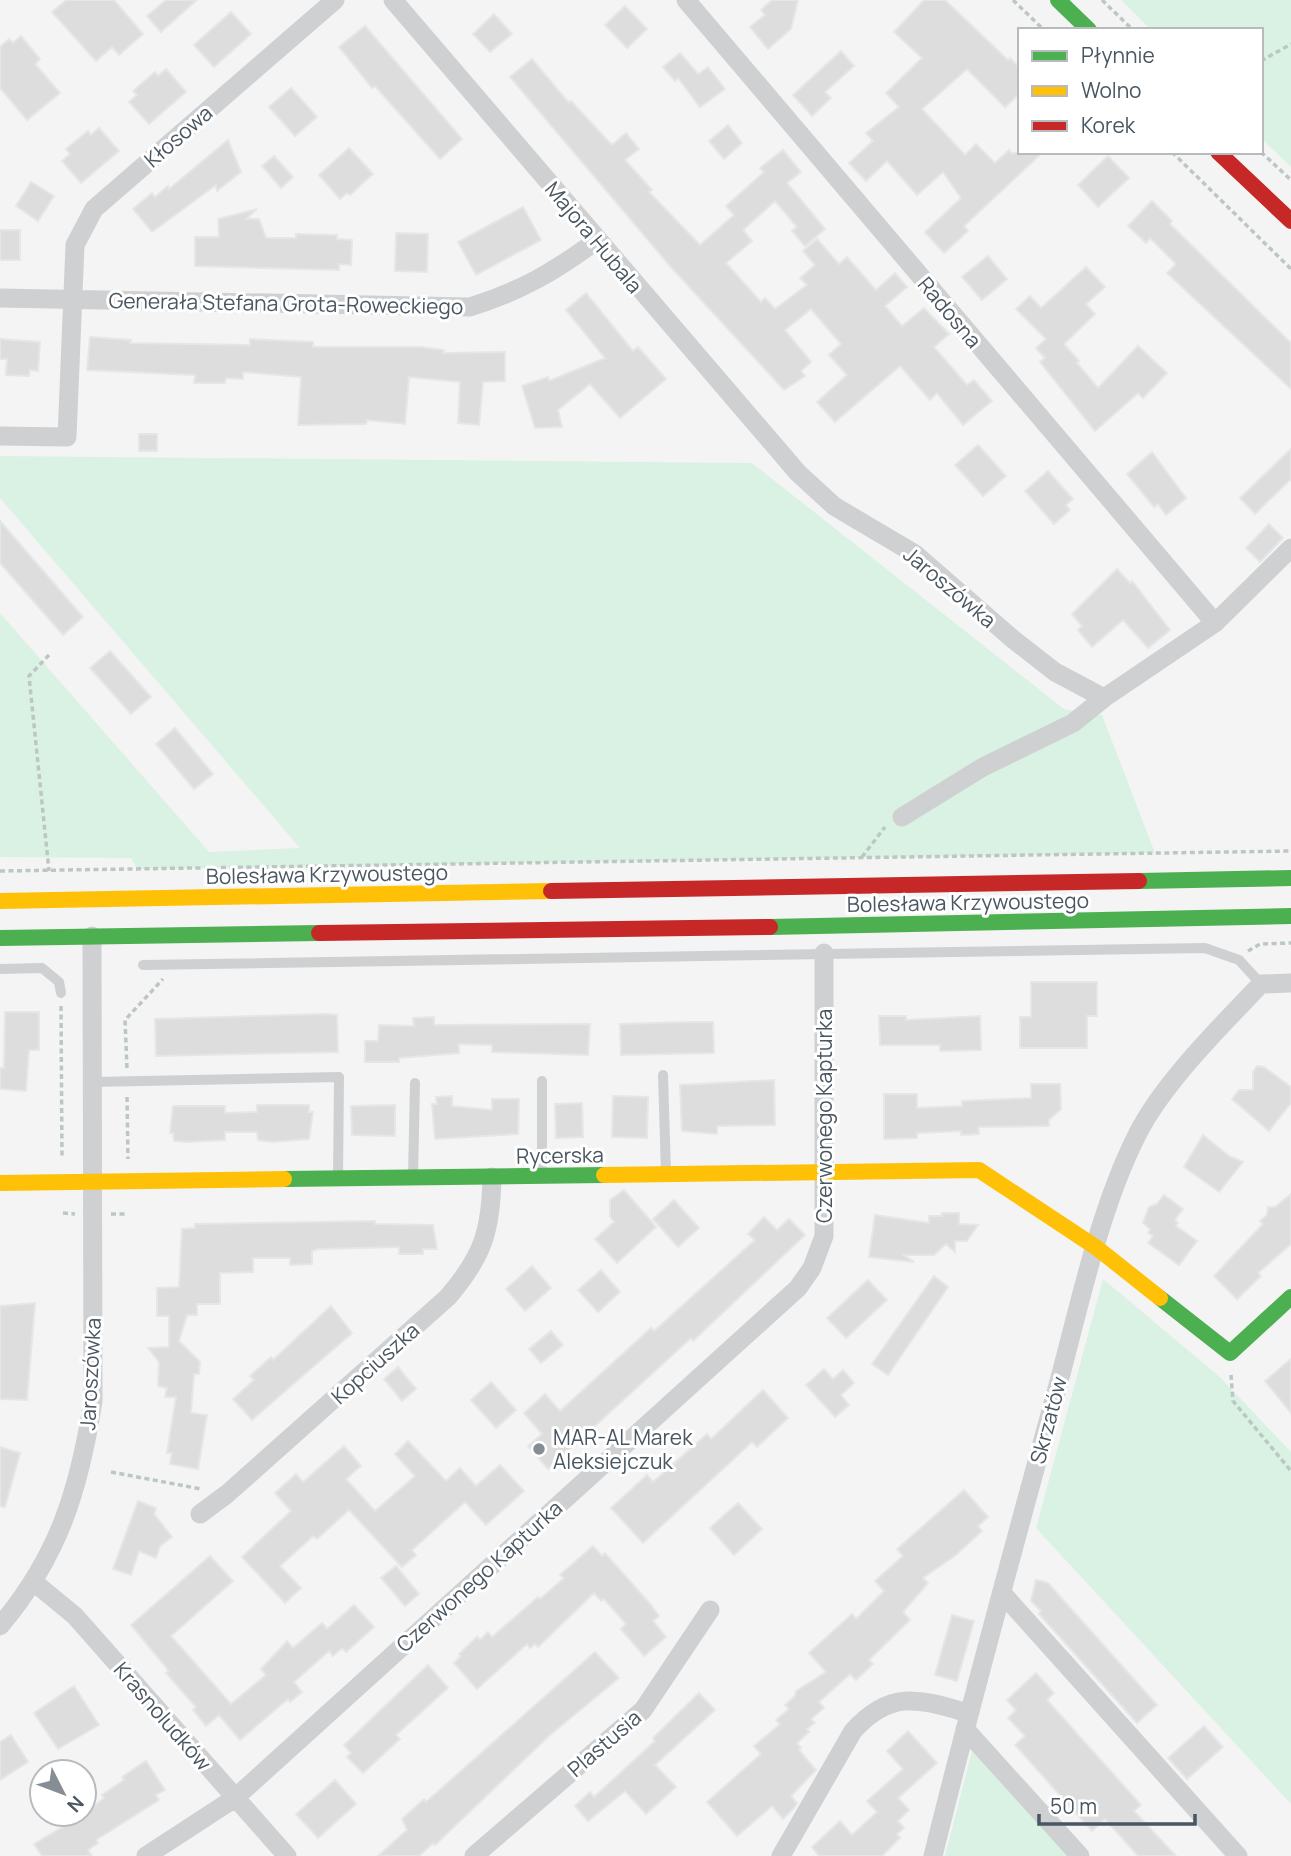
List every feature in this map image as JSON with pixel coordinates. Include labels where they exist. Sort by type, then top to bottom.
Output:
[{"type":"main road","points":[[1058,0],[1087,28]]},
{"type":"main road","points":[[1220,154],[1291,221]]},
{"type":"main road","name":"Bolesława Krzywoustego","points":[[0,901],[1291,878]]},
{"type":"main road","points":[[646,928],[669,909],[666,897],[655,890]]},
{"type":"main road","name":"Bolesława Krzywoustego","points":[[0,938],[1291,916]]},
{"type":"main road","name":"Rycerska","points":[[0,1183],[94,1184],[979,1170],[1097,1248]]},
{"type":"main road","points":[[1097,1248],[1230,1353],[1291,1297]]},
{"type":"street","name":"Kłosowa","points":[[0,436],[67,437],[75,245],[94,209],[335,0]]},
{"type":"street","name":"Majora Hubala","points":[[393,0],[798,473]]},
{"type":"street","name":"Radosna","points":[[686,0],[1215,623]]},
{"type":"street","name":"Generała Stefana Grota-Roweckiego","points":[[0,298],[470,307],[512,294],[548,276],[597,240]]},
{"type":"street","name":"Jaroszówka","points":[[798,473],[834,506],[915,554],[1005,633],[1055,672],[1104,698]]},
{"type":"street","points":[[902,817],[983,767],[1073,723],[1104,698],[1215,623],[1291,548]]},
{"type":"street","name":"Jaroszówka","points":[[0,1626],[34,1583],[73,1501],[93,1401],[92,936]]},
{"type":"street","name":"Czerwonego Kapturka","points":[[146,1856],[235,1798],[797,1287],[813,1268],[822,1245],[826,1173],[824,953]]},
{"type":"street","points":[[1261,984],[1291,983]]},
{"type":"street","name":"Skrzatów","points":[[933,1856],[967,1721],[1120,1171],[1138,1132],[1176,1079],[1261,984]]},
{"type":"street","name":"Kopciuszka","points":[[200,1514],[227,1494],[448,1297],[471,1270],[484,1246],[491,1214],[492,1177]]},
{"type":"street","name":"Krasnoludków","points":[[34,1583],[75,1616],[286,1856]]},
{"type":"street","points":[[1002,1593],[1238,1856]]},
{"type":"street","name":"Plastusia","points":[[474,1856],[643,1710],[710,1610]]},
{"type":"street","points":[[781,1856],[853,1731],[881,1707],[901,1700],[924,1700],[967,1721],[1080,1856]]},
{"type":"lane","points":[[143,965],[1205,948],[1239,960],[1261,984]]},
{"type":"lane","points":[[0,969],[42,968],[59,982],[61,993]]},
{"type":"lane","points":[[663,1075],[666,1175]]},
{"type":"lane","points":[[92,1082],[339,1077],[338,1180]]},
{"type":"lane","points":[[542,1081],[542,1176]]},
{"type":"lane","points":[[413,1178],[415,1083]]},
{"type":"path","points":[[1013,0],[1042,28]]},
{"type":"path","points":[[1102,0],[1131,28]]},
{"type":"path","points":[[1263,60],[1291,44]]},
{"type":"path","points":[[1174,154],[1291,269]]},
{"type":"path","points":[[1263,154],[1291,180]]},
{"type":"path","points":[[49,655],[29,676],[49,871]]},
{"type":"path","points":[[861,858],[879,832],[902,817]]},
{"type":"path","points":[[0,871],[1291,851]]},
{"type":"path","points":[[1265,944],[1291,943]]},
{"type":"path","points":[[61,993],[62,1183]]},
{"type":"path","points":[[1230,1353],[1233,1401],[1291,1471]]},
{"type":"path","points":[[111,1472],[227,1494]]},
{"type":"green space","points":[[1121,0],[1291,0],[1291,167],[1263,140],[1263,28],[1149,28]]},
{"type":"green space","points":[[0,456],[752,463],[1064,709],[1102,715],[1155,853],[137,869],[131,858],[0,857],[0,613],[209,852],[300,848],[0,498]]},
{"type":"green space","points":[[1103,1279],[1220,1377],[1291,1452],[1291,1804],[1036,1528]]},
{"type":"green space","points":[[972,1751],[1072,1856],[945,1856]]},
{"type":"building","points":[[66,0],[114,0],[143,34],[119,55],[112,47],[96,61],[52,12]]},
{"type":"building","points":[[166,0],[197,0],[161,32],[147,16]]},
{"type":"building","points":[[772,0],[798,0],[791,29],[768,49],[750,27],[765,15],[761,10]]},
{"type":"building","points":[[924,0],[945,0],[1008,60],[1010,58],[1018,66],[1018,95],[1005,107],[967,69],[922,109],[965,155],[976,144],[995,163],[1009,150],[1018,154],[1041,154],[964,226],[968,231],[944,253],[925,232],[961,198],[943,172],[917,195],[887,161],[866,181],[849,163],[873,141],[866,133],[899,107],[886,93],[922,58],[894,32]]},
{"type":"building","points":[[625,6],[647,29],[627,48],[605,25]]},
{"type":"building","points":[[231,12],[251,34],[214,67],[194,45]]},
{"type":"building","points":[[494,14],[512,34],[490,52],[473,34]]},
{"type":"building","points":[[365,26],[462,139],[440,159],[375,86],[372,88],[339,47]]},
{"type":"building","points":[[21,36],[40,59],[35,64],[60,93],[27,120],[0,88],[0,47],[9,39],[13,43]]},
{"type":"building","points":[[841,51],[854,66],[825,92],[831,98],[812,116],[793,95]]},
{"type":"building","points":[[680,53],[698,74],[708,67],[725,89],[700,107],[678,78],[675,81],[663,67]]},
{"type":"building","points":[[532,59],[569,103],[571,101],[612,145],[626,133],[639,149],[625,160],[652,190],[649,192],[700,245],[734,215],[726,206],[764,172],[760,168],[783,150],[801,172],[787,183],[825,229],[805,246],[792,231],[797,227],[775,201],[743,230],[752,241],[726,263],[761,302],[765,298],[775,309],[807,285],[800,278],[815,265],[803,251],[817,239],[839,264],[847,257],[876,290],[895,273],[907,287],[885,306],[902,326],[924,308],[949,334],[934,347],[967,385],[974,380],[992,401],[963,425],[937,393],[930,400],[900,366],[835,422],[817,402],[847,375],[829,355],[841,344],[811,309],[785,330],[811,362],[801,371],[805,376],[784,390],[670,266],[510,77]]},
{"type":"building","points":[[166,69],[186,92],[149,124],[129,102],[137,95],[133,91],[155,72],[158,76]]},
{"type":"building","points":[[291,88],[317,117],[295,136],[269,107]]},
{"type":"building","points":[[728,125],[742,143],[724,159],[709,141]]},
{"type":"building","points":[[99,128],[119,151],[81,183],[62,161],[70,154],[66,149],[88,131],[91,135]]},
{"type":"building","points":[[228,140],[241,172],[217,191],[216,185],[152,232],[133,209],[152,193],[155,197],[168,186],[169,189]]},
{"type":"building","points":[[349,148],[373,174],[350,195],[347,193],[340,199],[319,175]]},
{"type":"building","points":[[274,156],[293,177],[281,188],[262,166]]},
{"type":"building","points":[[1108,156],[1129,178],[1098,207],[1078,185]]},
{"type":"building","points":[[31,182],[54,196],[38,221],[16,206]]},
{"type":"building","points":[[1152,201],[1172,221],[1170,224],[1291,343],[1291,389],[1167,273],[1176,264],[1150,238],[1146,243],[1128,226]]},
{"type":"building","points":[[523,207],[541,240],[476,275],[458,242]]},
{"type":"building","points":[[257,209],[246,219],[259,219],[266,238],[296,238],[296,234],[337,235],[337,239],[352,240],[351,265],[339,264],[339,270],[195,266],[195,237],[219,237],[218,219]]},
{"type":"building","points":[[0,230],[20,230],[20,260],[0,260]]},
{"type":"building","points":[[396,233],[428,234],[427,272],[395,271]]},
{"type":"building","points":[[988,256],[1007,279],[982,300],[962,277]]},
{"type":"building","points":[[1086,267],[1105,287],[1086,304],[1095,314],[1064,344],[1079,361],[1077,363],[1098,388],[1138,346],[1167,373],[1143,398],[1138,393],[1095,431],[1040,362],[1045,358],[1036,348],[1046,339],[1016,309],[1030,296],[1041,308]]},
{"type":"building","points":[[586,293],[633,351],[638,347],[666,379],[620,418],[590,384],[558,410],[562,427],[535,428],[522,386],[548,377],[549,381],[605,358],[566,310]]},
{"type":"building","points":[[90,337],[131,340],[130,343],[250,345],[250,339],[313,342],[313,347],[421,347],[444,350],[443,353],[505,352],[505,381],[483,382],[479,425],[458,423],[460,382],[409,377],[405,424],[367,420],[366,424],[298,425],[301,377],[243,372],[243,379],[226,378],[225,383],[194,383],[195,375],[87,370]]},
{"type":"building","points":[[0,339],[40,342],[38,371],[30,370],[29,376],[6,375],[7,359],[0,359]]},
{"type":"building","points":[[139,434],[157,434],[157,451],[139,451]]},
{"type":"building","points":[[978,445],[1006,476],[983,496],[955,465]]},
{"type":"building","points":[[1291,449],[1291,479],[1255,514],[1240,498]]},
{"type":"building","points":[[1152,452],[1186,498],[1166,515],[1158,504],[1154,507],[1127,474]]},
{"type":"building","points":[[1048,471],[1073,499],[1066,505],[1070,510],[1054,524],[1025,491]]},
{"type":"building","points":[[0,521],[83,617],[63,635],[0,563]]},
{"type":"building","points":[[1269,524],[1283,538],[1260,562],[1246,548]]},
{"type":"building","points":[[1117,569],[1130,583],[1132,581],[1170,630],[1148,648],[1123,620],[1092,647],[1078,630],[1082,626],[1072,614]]},
{"type":"building","points":[[110,651],[151,697],[131,714],[90,668]]},
{"type":"building","points":[[175,728],[213,774],[194,789],[156,744]]},
{"type":"building","points":[[1031,982],[1097,982],[1097,1016],[1087,1016],[1087,1048],[1020,1048],[1020,1017],[1031,1017]]},
{"type":"building","points":[[5,1012],[39,1012],[39,1050],[29,1050],[26,1091],[0,1089],[0,1068],[4,1068]]},
{"type":"building","points":[[337,1015],[338,1052],[156,1056],[155,1019]]},
{"type":"building","points":[[879,1016],[906,1016],[906,1020],[980,1016],[981,1050],[940,1051],[940,1045],[880,1045]]},
{"type":"building","points":[[434,1017],[434,1025],[590,1024],[588,1055],[492,1052],[492,1045],[459,1044],[459,1053],[399,1058],[399,1062],[365,1062],[365,1041],[378,1041],[379,1025],[414,1026],[413,1018]]},
{"type":"building","points":[[713,1022],[714,1053],[621,1055],[620,1024]]},
{"type":"building","points":[[1257,1066],[1264,1067],[1291,1087],[1291,1103],[1269,1131],[1232,1099],[1239,1090],[1253,1090],[1253,1072]]},
{"type":"building","points":[[774,1080],[775,1125],[717,1126],[717,1134],[682,1131],[680,1085]]},
{"type":"building","points":[[1031,1084],[1060,1084],[1061,1109],[1049,1120],[1049,1126],[978,1127],[979,1134],[961,1135],[961,1131],[917,1133],[917,1138],[884,1139],[884,1094],[917,1094],[917,1108],[962,1106],[962,1101],[1031,1098]]},
{"type":"building","points":[[452,1096],[452,1106],[492,1110],[492,1099],[519,1099],[518,1134],[435,1139],[432,1104],[437,1104],[436,1097]]},
{"type":"building","points":[[613,1096],[648,1097],[647,1138],[612,1137]]},
{"type":"building","points":[[582,1103],[583,1137],[556,1138],[555,1104]]},
{"type":"building","points":[[257,1105],[309,1105],[309,1112],[313,1112],[309,1139],[272,1142],[258,1140],[257,1132],[225,1132],[225,1140],[188,1142],[174,1141],[173,1133],[170,1133],[173,1106],[225,1106],[225,1113],[257,1112]]},
{"type":"building","points":[[395,1105],[395,1136],[352,1135],[351,1106]]},
{"type":"building","points":[[1203,1135],[1229,1156],[1243,1162],[1219,1192],[1184,1167]]},
{"type":"building","points":[[624,1190],[656,1227],[617,1263],[595,1239],[614,1222],[610,1216],[610,1200]]},
{"type":"building","points":[[1291,1194],[1291,1244],[1258,1273],[1261,1276],[1237,1299],[1214,1276],[1263,1224],[1260,1221],[1267,1215],[1268,1207],[1275,1207]]},
{"type":"building","points":[[1164,1195],[1183,1209],[1175,1220],[1178,1223],[1176,1226],[1197,1241],[1179,1265],[1148,1243],[1153,1236],[1148,1233],[1150,1229],[1143,1223],[1149,1207],[1157,1204]]},
{"type":"building","points":[[674,1200],[699,1228],[678,1247],[653,1219]]},
{"type":"building","points":[[942,1213],[959,1213],[959,1224],[978,1225],[967,1241],[955,1241],[955,1252],[946,1244],[934,1255],[904,1255],[914,1262],[869,1257],[875,1215],[929,1223],[929,1216],[942,1216]]},
{"type":"building","points":[[764,1217],[777,1230],[789,1219],[805,1235],[693,1341],[691,1338],[548,1469],[528,1446],[542,1434],[524,1413],[545,1394],[560,1411],[651,1328],[654,1331],[755,1240],[748,1234]]},
{"type":"building","points":[[375,1221],[375,1224],[433,1225],[437,1249],[423,1249],[423,1254],[399,1254],[399,1247],[319,1249],[312,1251],[312,1264],[290,1265],[290,1258],[253,1258],[253,1272],[220,1273],[220,1304],[197,1304],[197,1315],[187,1315],[179,1341],[200,1362],[199,1374],[194,1374],[191,1413],[207,1415],[198,1469],[170,1464],[172,1453],[167,1453],[176,1397],[165,1397],[167,1388],[158,1386],[159,1362],[148,1348],[169,1347],[169,1316],[157,1316],[157,1288],[179,1287],[182,1229],[195,1228],[195,1224]]},
{"type":"building","points":[[532,1266],[551,1288],[525,1311],[506,1289]]},
{"type":"building","points":[[601,1270],[620,1292],[598,1312],[578,1290]]},
{"type":"building","points":[[934,1276],[948,1287],[888,1375],[872,1364]]},
{"type":"building","points":[[868,1280],[887,1300],[846,1338],[827,1318]]},
{"type":"building","points":[[35,1303],[27,1400],[0,1399],[0,1306]]},
{"type":"building","points":[[331,1306],[352,1333],[252,1420],[233,1399],[254,1380],[250,1376],[271,1357],[273,1360]]},
{"type":"building","points":[[551,1331],[563,1345],[541,1363],[529,1349]]},
{"type":"building","points":[[1291,1359],[1291,1413],[1265,1381]]},
{"type":"building","points":[[398,1367],[416,1389],[402,1401],[384,1379]]},
{"type":"building","points":[[824,1369],[833,1379],[843,1370],[854,1383],[841,1395],[849,1405],[835,1417],[806,1385]]},
{"type":"building","points":[[491,1382],[516,1410],[496,1428],[471,1400]]},
{"type":"building","points":[[763,1390],[788,1418],[757,1447],[752,1442],[643,1543],[611,1508],[647,1475],[653,1482],[707,1434],[711,1439]]},
{"type":"building","points":[[408,1441],[446,1481],[460,1468],[476,1486],[500,1465],[524,1491],[486,1525],[465,1502],[412,1550],[416,1555],[402,1567],[349,1510],[317,1539],[313,1536],[280,1566],[301,1588],[285,1603],[242,1557],[291,1511],[275,1493],[296,1474],[303,1482],[344,1446],[361,1466],[346,1479],[375,1511],[415,1476],[395,1454]]},
{"type":"building","points":[[0,1447],[20,1453],[5,1507],[0,1506]]},
{"type":"building","points":[[964,1490],[988,1517],[978,1526],[982,1531],[956,1555],[923,1578],[928,1583],[903,1612],[910,1620],[869,1660],[873,1664],[856,1680],[850,1674],[819,1702],[824,1708],[811,1719],[815,1723],[797,1743],[801,1748],[799,1750],[816,1770],[791,1796],[797,1803],[794,1808],[783,1819],[772,1806],[737,1836],[707,1802],[761,1754],[754,1746],[780,1724],[776,1720],[789,1709],[785,1705],[795,1696],[796,1691],[826,1672],[809,1653],[852,1614],[856,1619],[884,1591],[875,1581],[903,1556],[897,1549]]},
{"type":"building","points":[[138,1501],[156,1508],[154,1514],[172,1537],[160,1546],[156,1558],[139,1551],[131,1575],[113,1569]]},
{"type":"building","points":[[738,1503],[762,1529],[734,1555],[710,1528]]},
{"type":"building","points":[[593,1546],[602,1556],[605,1553],[651,1605],[659,1616],[653,1621],[666,1637],[644,1656],[621,1629],[626,1624],[604,1599],[601,1601],[594,1593],[538,1647],[535,1644],[530,1648],[527,1644],[477,1689],[454,1663],[461,1656],[459,1654],[477,1637],[480,1640],[488,1632],[492,1637],[538,1597],[540,1599],[564,1578],[560,1575]]},
{"type":"building","points":[[210,1556],[233,1581],[171,1636],[231,1704],[266,1675],[261,1669],[287,1641],[293,1648],[322,1623],[327,1629],[354,1605],[374,1627],[346,1652],[342,1648],[333,1656],[329,1651],[294,1682],[302,1692],[290,1702],[288,1699],[240,1740],[219,1715],[206,1726],[193,1710],[196,1707],[166,1673],[169,1671],[131,1625]]},
{"type":"building","points":[[396,1566],[419,1594],[405,1606],[381,1578]]},
{"type":"building","points":[[1036,1580],[1048,1583],[1157,1705],[1137,1723],[1039,1614],[1041,1611],[1031,1601]]},
{"type":"building","points":[[952,1615],[974,1621],[957,1681],[935,1675]]},
{"type":"building","points":[[595,1652],[619,1678],[550,1735],[435,1845],[433,1843],[419,1856],[378,1856],[407,1830],[402,1819],[424,1799],[426,1802]]},
{"type":"building","points":[[428,1665],[448,1688],[396,1735],[400,1739],[363,1773],[347,1757],[351,1753],[344,1745]]},
{"type":"building","points":[[1036,1673],[1054,1693],[1047,1700],[1141,1805],[1134,1811],[1176,1856],[1138,1856],[1105,1819],[1092,1831],[1015,1745],[1025,1736],[1008,1718],[1016,1710],[1007,1700]]},
{"type":"building","points":[[74,1686],[99,1725],[58,1749],[34,1713]]},
{"type":"building","points":[[699,1693],[715,1710],[655,1765],[676,1787],[646,1814],[625,1791],[588,1821],[575,1806],[590,1792],[594,1797],[655,1741],[653,1738]]},
{"type":"building","points":[[1204,1726],[1223,1747],[1187,1779],[1168,1758]]},
{"type":"building","points":[[908,1731],[937,1763],[898,1798],[909,1810],[898,1821],[904,1828],[897,1834],[900,1838],[882,1856],[819,1856],[812,1847],[840,1821],[852,1835],[877,1812],[867,1801],[903,1769],[887,1751]]},
{"type":"building","points":[[11,1735],[28,1762],[0,1780],[0,1742]]},
{"type":"building","points":[[146,1761],[165,1790],[156,1795],[159,1800],[96,1840],[98,1843],[88,1850],[92,1856],[42,1856],[34,1844],[61,1828],[98,1828],[98,1803],[104,1798],[102,1795],[124,1780],[122,1777]]},
{"type":"building","points":[[335,1780],[356,1804],[318,1838],[296,1814]]},
{"type":"traffic: fast","points":[[1058,0],[1087,28]]},
{"type":"traffic: fast","points":[[1139,881],[1291,878]]},
{"type":"traffic: fast","points":[[770,927],[1291,916]]},
{"type":"traffic: fast","points":[[0,938],[319,933]]},
{"type":"traffic: fast","points":[[284,1179],[604,1175]]},
{"type":"traffic: fast","points":[[1160,1298],[1230,1353],[1291,1297]]},
{"type":"traffic: slow","points":[[0,901],[551,891]]},
{"type":"traffic: slow","points":[[604,1175],[979,1170],[1097,1248],[1160,1298]]},
{"type":"traffic: slow","points":[[0,1183],[284,1179]]},
{"type":"traffic: jam","points":[[1220,154],[1291,221]]},
{"type":"traffic: jam","points":[[551,891],[1139,881]]},
{"type":"traffic: jam","points":[[319,933],[770,927]]},
{"type":"place","name":"MAR-AL Marek Aleksiejczuk","points":[[539,1449]]}]
